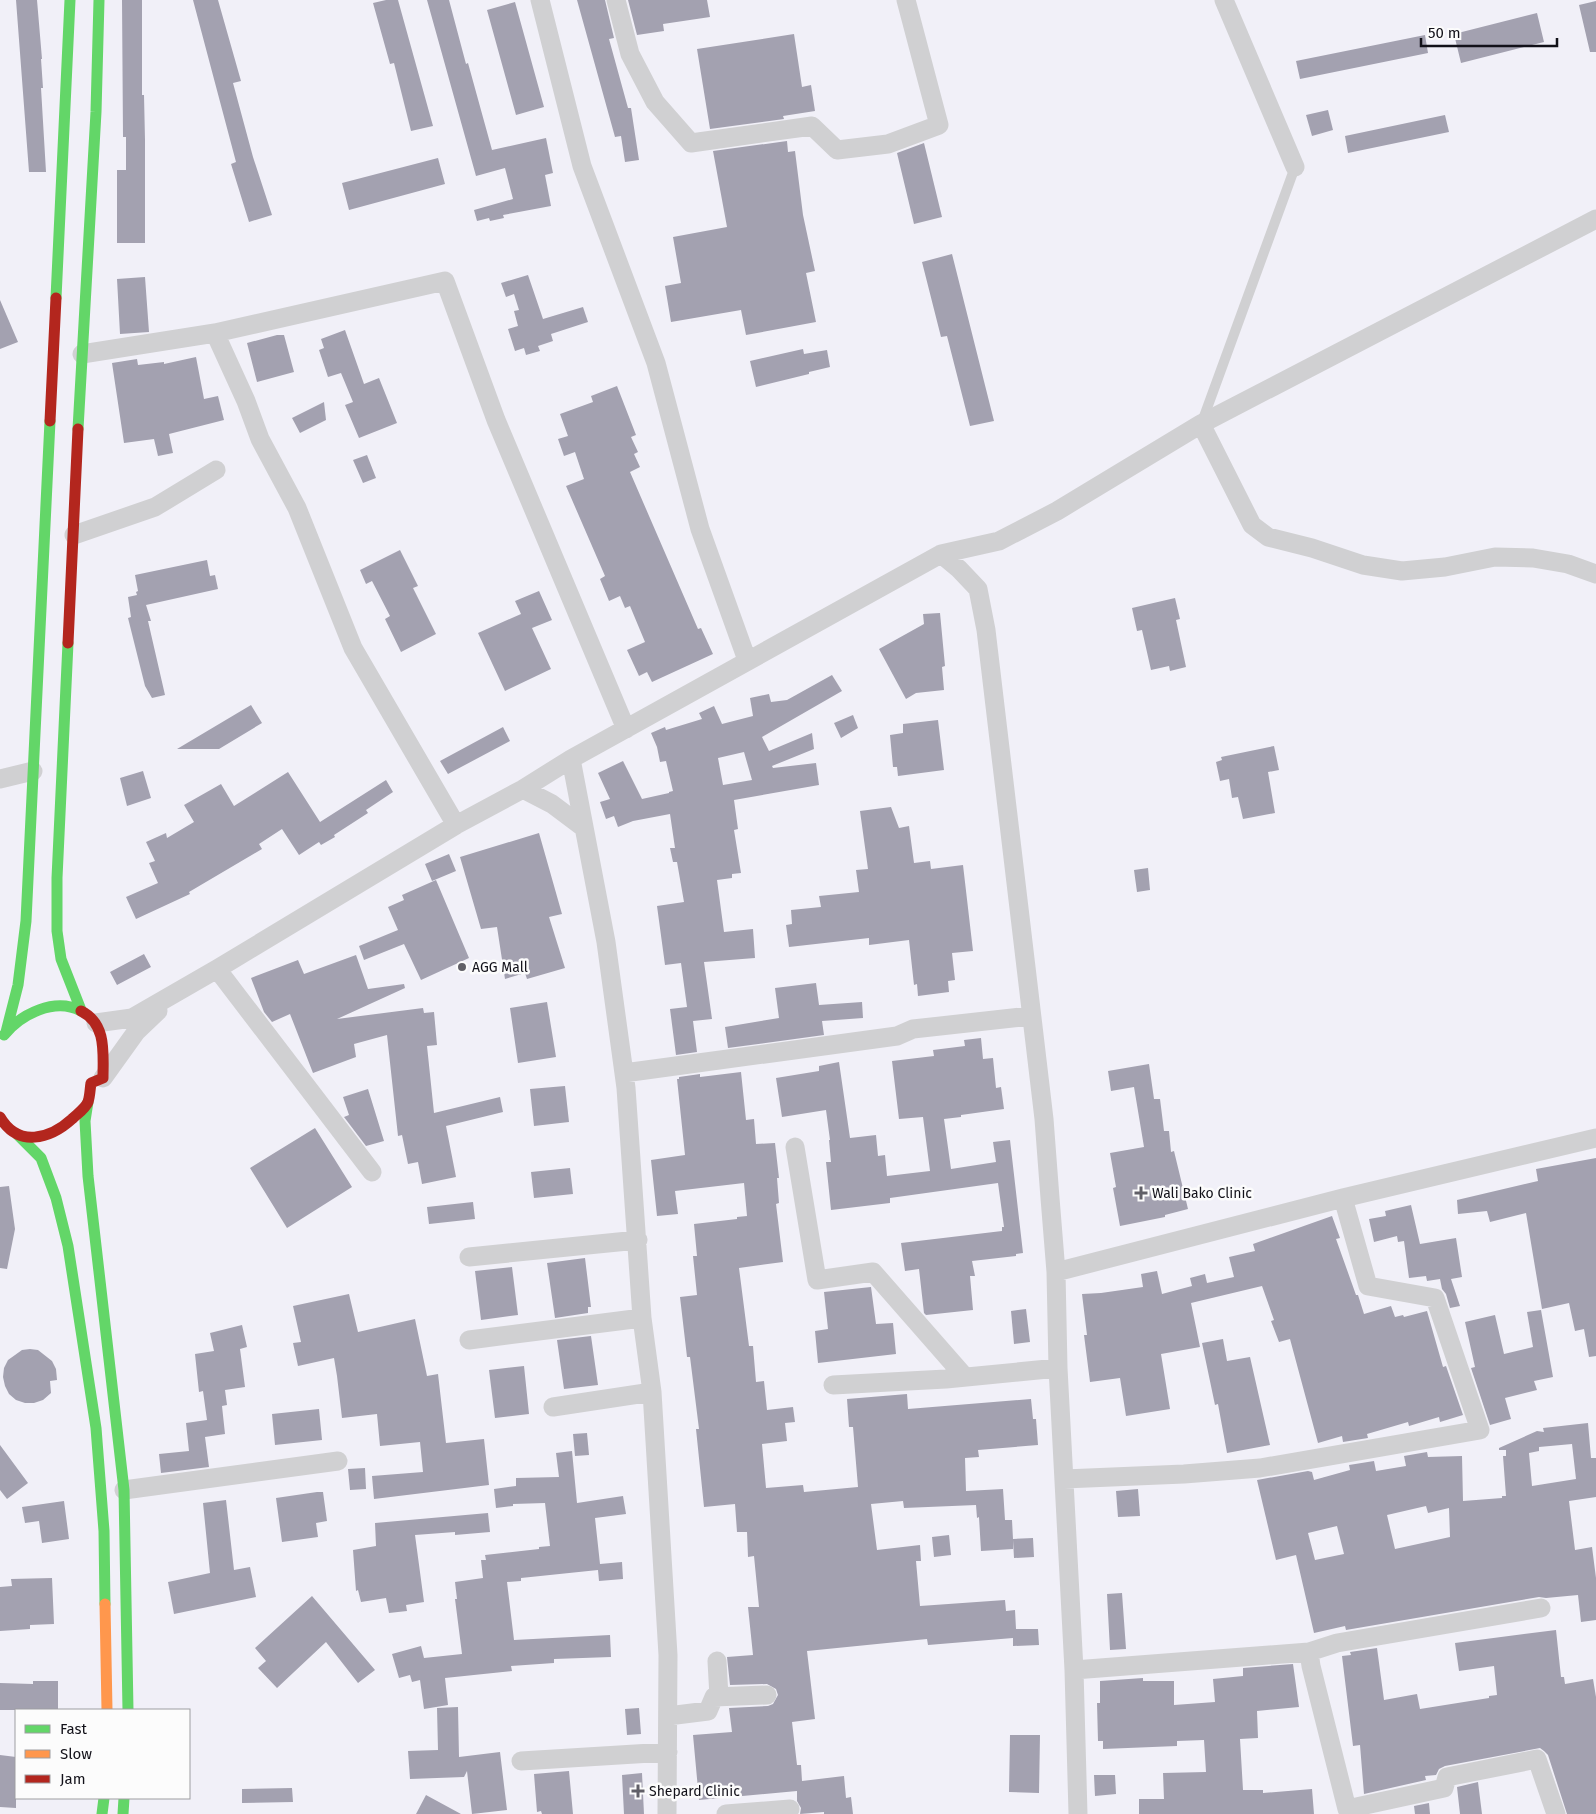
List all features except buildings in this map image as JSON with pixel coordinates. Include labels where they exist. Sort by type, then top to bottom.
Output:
[{"type":"main road","points":[[3,1037],[14,1008],[23,961],[70,0]]},
{"type":"main road","points":[[81,1010],[61,958],[57,931],[57,878],[82,354],[96,112],[99,0]]},
{"type":"main road","points":[[3,1037],[22,1018],[41,1010],[65,1005],[81,1010],[96,1023],[102,1040],[104,1054],[103,1078],[91,1082],[85,1121],[88,1176],[124,1490],[128,1709]]},
{"type":"main road","points":[[5,1125],[38,1137],[46,1136],[58,1131],[88,1102]]},
{"type":"main road","points":[[5,1125],[40,1158],[56,1198],[68,1246],[96,1428],[104,1531],[106,1709]]},
{"type":"main road","points":[[102,1814],[104,1799]]},
{"type":"main road","points":[[123,1814],[124,1799]]},
{"type":"street","points":[[540,0],[582,166],[656,363],[700,529],[747,660]]},
{"type":"street","points":[[616,0],[630,54],[655,102],[691,143],[812,126],[837,150],[888,144],[939,125],[906,0]]},
{"type":"street","points":[[1224,0],[1295,166]]},
{"type":"street","points":[[96,1023],[132,1018],[217,970],[456,825],[523,789],[571,759],[941,554],[999,541],[1007,537],[1057,511],[1201,424],[1596,219]]},
{"type":"street","points":[[82,354],[215,333],[445,281],[496,420],[626,729]]},
{"type":"street","points":[[215,333],[246,401],[260,439],[297,508],[353,648],[456,825]]},
{"type":"street","points":[[1201,424],[1252,525],[1268,537],[1312,548],[1363,565],[1402,571],[1444,567],[1495,557],[1533,558],[1568,564],[1596,574]]},
{"type":"street","points":[[74,535],[155,507],[216,470]]},
{"type":"street","points":[[941,554],[978,588],[986,630],[1044,1119],[1056,1272],[1058,1368],[1074,1670],[1078,1814]]},
{"type":"street","points":[[571,759],[606,942],[624,1073],[638,1240],[642,1318],[652,1392],[668,1655],[667,1814]]},
{"type":"street","points":[[0,778],[33,771]]},
{"type":"street","points":[[523,789],[552,804],[584,828]]},
{"type":"street","points":[[217,970],[372,1172]]},
{"type":"street","points":[[103,1078],[136,1032],[155,1013],[190,985]]},
{"type":"street","points":[[624,1073],[897,1036],[913,1029],[1031,1016]]},
{"type":"street","points":[[1056,1272],[1343,1198],[1596,1138]]},
{"type":"street","points":[[795,1146],[817,1280],[873,1272],[965,1377]]},
{"type":"street","points":[[1064,1479],[1184,1474],[1260,1468],[1480,1430],[1436,1298],[1368,1286],[1343,1198]]},
{"type":"street","points":[[469,1257],[638,1240]]},
{"type":"street","points":[[469,1340],[642,1318]]},
{"type":"street","points":[[833,1385],[965,1377],[1058,1368]]},
{"type":"street","points":[[553,1407],[652,1392]]},
{"type":"street","points":[[124,1490],[338,1461]]},
{"type":"street","points":[[1074,1670],[1309,1652],[1337,1643],[1541,1608]]},
{"type":"street","points":[[1309,1652],[1311,1666],[1350,1812],[1444,1788],[1447,1777],[1537,1759],[1556,1814]]},
{"type":"street","points":[[717,1661],[719,1697]]},
{"type":"street","points":[[668,1716],[708,1711],[714,1697],[768,1695]]},
{"type":"street","points":[[521,1761],[668,1752]]},
{"type":"street","points":[[726,1814],[790,1809]]},
{"type":"lane","points":[[1201,424],[1295,166]]},
{"type":"traffic: fast","points":[[56,298],[70,0]]},
{"type":"traffic: fast","points":[[78,429],[96,112],[99,0]]},
{"type":"traffic: fast","points":[[6,1032],[18,985],[26,921],[50,421]]},
{"type":"traffic: fast","points":[[68,643],[57,878],[57,931],[61,959],[81,1010]]},
{"type":"traffic: fast","points":[[4,1035],[20,1020],[39,1010],[60,1006],[71,1007],[81,1011]]},
{"type":"traffic: fast","points":[[88,1102],[85,1121],[88,1176],[124,1490],[128,1709]]},
{"type":"traffic: fast","points":[[17,1134],[41,1158],[56,1198],[68,1246],[96,1428],[104,1531],[105,1604]]},
{"type":"traffic: fast","points":[[102,1814],[104,1799]]},
{"type":"traffic: fast","points":[[123,1814],[124,1799]]},
{"type":"traffic: slow","points":[[105,1604],[107,1709]]},
{"type":"traffic: jam","points":[[50,421],[56,298]]},
{"type":"traffic: jam","points":[[68,643],[78,429]]},
{"type":"traffic: jam","points":[[0,1117],[7,1127],[16,1133],[25,1137],[34,1137],[44,1135],[63,1126],[85,1107],[89,1100],[91,1083],[103,1078],[103,1049],[102,1040],[95,1023],[81,1011]]},
{"type":"place","name":"AGG Mall","points":[[462,967]]},
{"type":"place","name":"Wali Bako Clinic","points":[[1141,1193]]},
{"type":"place","name":"Shepard Clinic","points":[[638,1791]]}]
